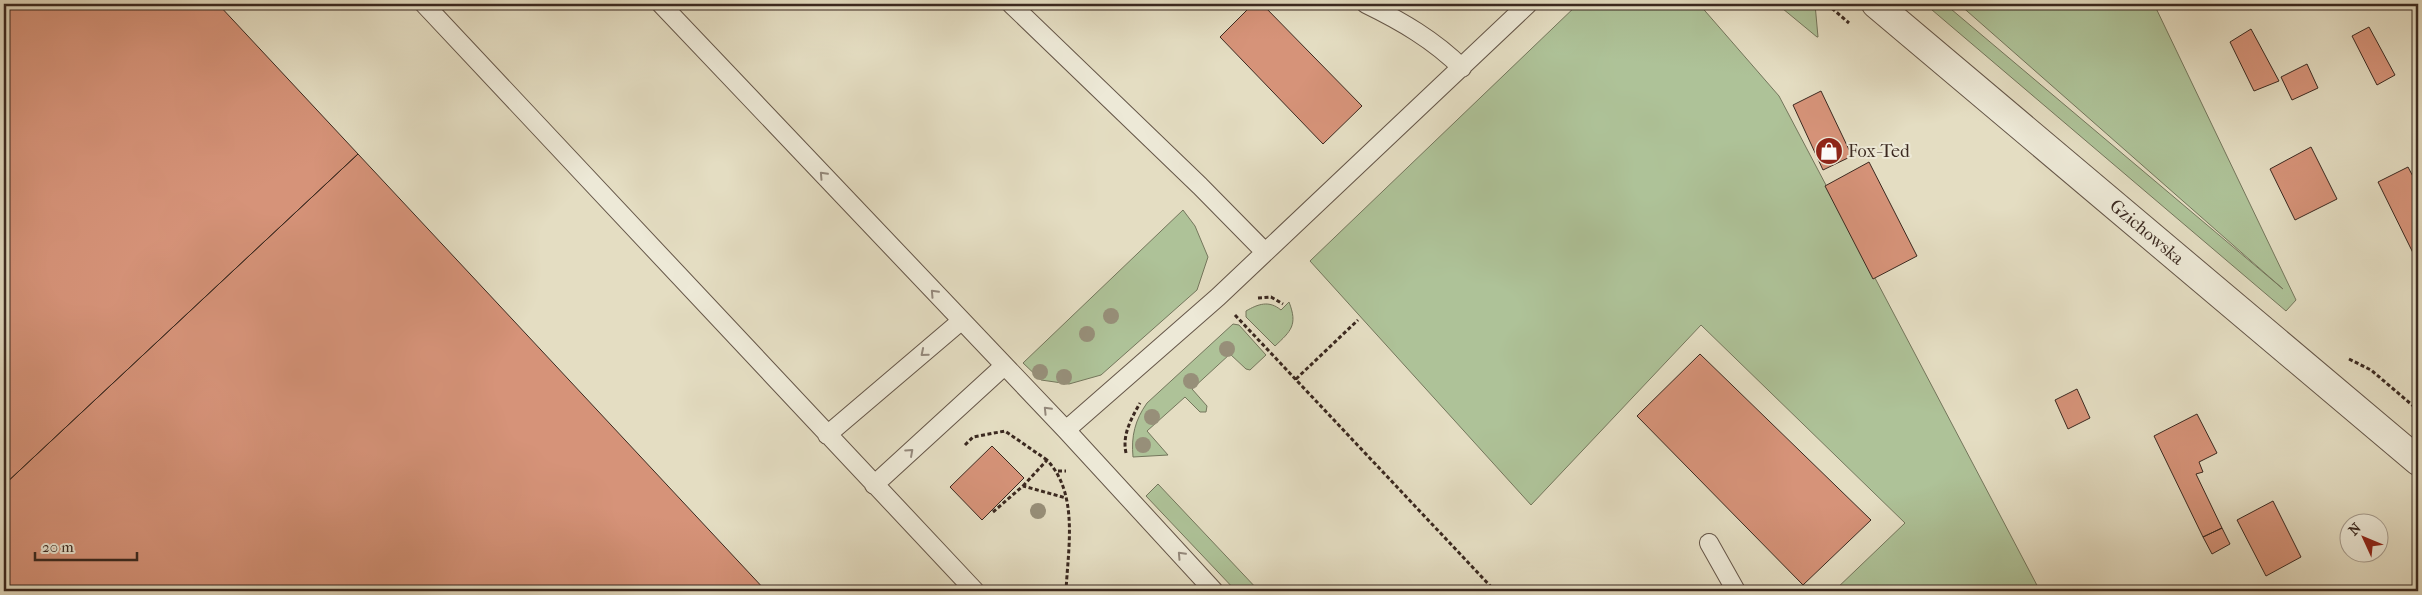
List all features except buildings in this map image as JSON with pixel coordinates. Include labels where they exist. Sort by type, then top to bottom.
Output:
[{"type":"street","name":"Gzichowska","points":[[1876,4],[2418,461]]},
{"type":"lane","points":[[424,4],[975,591]]},
{"type":"lane","points":[[661,4],[1066,430],[1214,591]]},
{"type":"lane","points":[[1011,4],[1200,186],[1265,252]]},
{"type":"lane","points":[[1366,4],[1402,21],[1446,52],[1462,68]]},
{"type":"lane","points":[[1066,430],[1218,296],[1528,4]]},
{"type":"lane","points":[[827,435],[962,322]]},
{"type":"lane","points":[[874,484],[1004,366]]},
{"type":"lane","points":[[1709,543],[1736,591]]},
{"type":"path","points":[[1251,301],[1258,298],[1271,298],[1283,304]]},
{"type":"path","points":[[1226,321],[1239,309]]},
{"type":"path","points":[[1234,314],[1496,591]]},
{"type":"path","points":[[1296,379],[1358,320]]},
{"type":"path","points":[[1058,471],[1128,465],[1124,445],[1129,422],[1140,401]]},
{"type":"path","points":[[965,445],[973,437],[1005,431],[1047,460],[1058,471],[1070,508],[1066,591]]},
{"type":"path","points":[[993,512],[1023,486],[1047,460]]},
{"type":"path","points":[[1023,486],[1066,498]]},
{"type":"green space","points":[[1578,4],[1699,4],[1779,96],[2040,591],[1834,591],[1905,523],[1701,325],[1531,505],[1310,261]]},
{"type":"green space","points":[[1777,4],[1815,4],[1818,37],[1817,37]]},
{"type":"green space","points":[[1925,4],[1945,4],[2283,289],[1959,4],[2154,4],[2296,300],[2286,311]]},
{"type":"green space","points":[[1183,210],[1195,226],[1208,257],[1197,290],[1101,375],[1069,384],[1041,380],[1023,363]]},
{"type":"green space","points":[[1289,302],[1293,322],[1289,332],[1275,346],[1246,317],[1246,311],[1264,304],[1272,305],[1281,310]]},
{"type":"green space","points":[[1233,324],[1239,325],[1266,355],[1250,370],[1246,369],[1230,354],[1192,389],[1207,406],[1206,412],[1200,412],[1185,397],[1147,431],[1168,455],[1133,457],[1135,428],[1139,416],[1147,403]]},
{"type":"green space","points":[[1158,484],[1259,591],[1236,591],[1146,496]]},
{"type":"place","name":"Fox-Ted","points":[[1829,151]]}]
